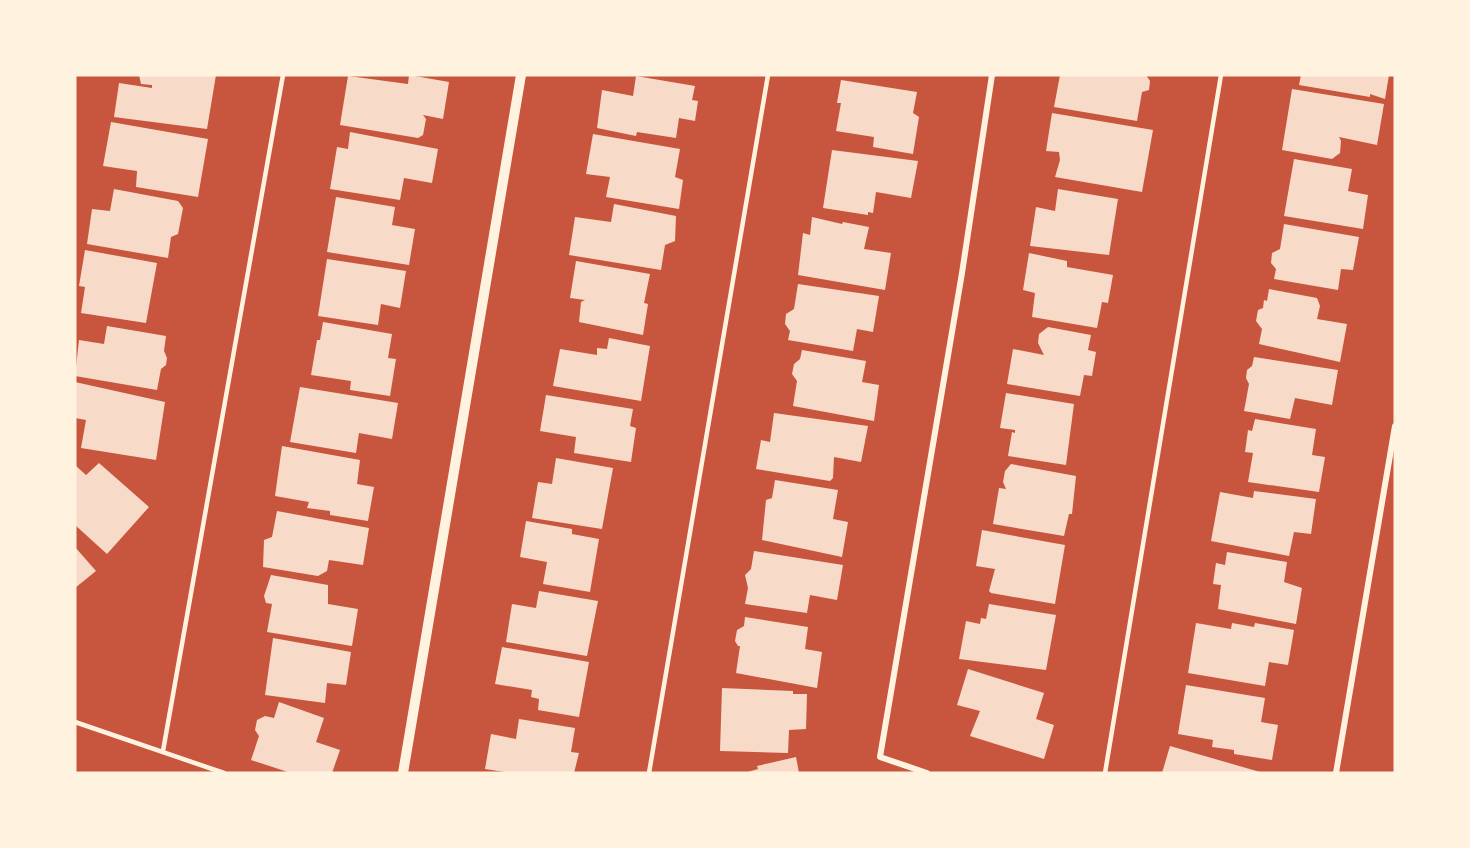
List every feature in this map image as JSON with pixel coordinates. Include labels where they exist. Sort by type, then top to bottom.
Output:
[{"type":"street","points":[[403,773],[521,75]]},
{"type":"street","points":[[927,773],[880,757],[962,273],[992,75]]},
{"type":"street","points":[[1336,773],[1395,426]]},
{"type":"lane","points":[[163,751],[284,75]]},
{"type":"lane","points":[[649,773],[768,75]]},
{"type":"lane","points":[[1105,773],[1221,75]]},
{"type":"lane","points":[[75,722],[224,773]]},
{"type":"building","points":[[139,75],[216,75],[207,129],[114,117],[119,83],[152,88],[152,85],[141,84]]},
{"type":"building","points":[[409,75],[449,82],[443,119],[423,115],[426,119],[423,135],[418,138],[340,125],[348,76],[408,84]]},
{"type":"building","points":[[1060,75],[1146,75],[1150,81],[1149,90],[1142,92],[1137,121],[1054,107]]},
{"type":"building","points":[[1301,75],[1389,75],[1385,99],[1370,94],[1370,97],[1299,85]]},
{"type":"building","points":[[636,76],[695,86],[692,100],[698,101],[695,121],[679,118],[676,138],[637,132],[636,136],[597,128],[602,90],[633,96]]},
{"type":"building","points":[[841,80],[917,92],[913,113],[919,117],[913,154],[873,147],[874,137],[836,131],[841,103],[837,103]]},
{"type":"building","points":[[1292,89],[1384,104],[1377,145],[1339,137],[1340,153],[1332,159],[1282,150]]},
{"type":"building","points":[[1052,113],[1153,130],[1142,192],[1055,177],[1060,160],[1059,152],[1046,151]]},
{"type":"building","points":[[111,122],[208,139],[198,197],[136,187],[137,171],[103,166]]},
{"type":"building","points":[[350,132],[438,149],[432,183],[404,178],[400,200],[330,189],[337,147],[348,149]]},
{"type":"building","points":[[593,134],[680,149],[675,177],[683,180],[679,209],[606,197],[610,177],[586,174]]},
{"type":"building","points":[[832,150],[918,161],[911,198],[876,192],[873,213],[868,212],[868,215],[823,208]]},
{"type":"building","points":[[1294,159],[1352,169],[1348,191],[1368,195],[1363,229],[1284,216]]},
{"type":"building","points":[[114,189],[178,201],[183,208],[178,234],[171,237],[168,258],[87,244],[92,209],[110,211]]},
{"type":"building","points":[[1058,189],[1118,199],[1109,255],[1030,246],[1036,207],[1055,211]]},
{"type":"building","points":[[336,197],[395,207],[392,225],[415,229],[409,265],[327,252]]},
{"type":"building","points":[[614,204],[676,216],[675,241],[665,245],[661,270],[569,255],[575,217],[611,222]]},
{"type":"building","points":[[812,217],[869,227],[864,249],[891,253],[885,290],[798,275],[803,233],[810,235]]},
{"type":"building","points":[[1284,224],[1359,237],[1353,270],[1341,269],[1338,290],[1274,279],[1276,269],[1271,263],[1272,253],[1280,249]]},
{"type":"building","points":[[85,250],[157,263],[146,323],[81,313],[85,287],[79,286]]},
{"type":"building","points":[[1029,253],[1067,261],[1067,267],[1113,275],[1108,303],[1102,302],[1097,328],[1032,317],[1035,293],[1023,290]]},
{"type":"building","points":[[327,259],[406,271],[400,308],[381,304],[378,325],[318,316]]},
{"type":"building","points":[[576,261],[650,274],[644,303],[648,304],[643,335],[579,322],[581,302],[585,300],[570,298]]},
{"type":"building","points":[[798,284],[879,296],[873,332],[857,329],[853,351],[788,340],[790,331],[785,324],[786,314],[794,309]]},
{"type":"building","points":[[1269,289],[1317,298],[1320,306],[1317,319],[1347,324],[1340,362],[1259,344],[1262,329],[1256,321],[1258,310],[1263,308],[1264,300],[1267,301]]},
{"type":"building","points":[[323,322],[392,334],[388,358],[396,359],[390,396],[350,390],[351,381],[311,375],[317,340],[320,340]]},
{"type":"building","points":[[107,326],[166,336],[164,351],[167,358],[166,365],[161,369],[157,390],[75,376],[79,340],[104,344]]},
{"type":"building","points":[[1048,327],[1091,335],[1088,350],[1096,352],[1092,376],[1084,375],[1080,396],[1007,384],[1013,349],[1044,355],[1038,343],[1039,334]]},
{"type":"building","points":[[609,338],[650,346],[641,401],[553,386],[560,349],[597,355],[597,348],[607,349]]},
{"type":"building","points":[[802,350],[866,361],[862,382],[879,385],[874,421],[793,406],[797,381],[792,374],[794,364],[800,359]]},
{"type":"building","points":[[1254,357],[1338,370],[1332,405],[1295,398],[1290,419],[1244,411],[1249,384],[1246,378],[1247,370],[1252,366]]},
{"type":"building","points":[[75,382],[165,402],[156,460],[81,448],[86,420],[75,418]]},
{"type":"building","points":[[300,387],[398,403],[392,439],[359,433],[356,453],[290,442]]},
{"type":"building","points":[[1006,393],[1074,404],[1066,465],[1008,456],[1012,432],[1015,433],[1015,430],[1000,428]]},
{"type":"building","points":[[546,395],[633,409],[630,426],[636,428],[631,462],[574,453],[576,437],[540,431]]},
{"type":"building","points":[[774,413],[868,426],[861,462],[834,457],[833,478],[830,481],[756,469],[761,440],[770,442]]},
{"type":"building","points":[[1255,419],[1316,429],[1312,455],[1325,457],[1319,492],[1248,482],[1253,453],[1245,452],[1248,430],[1252,431]]},
{"type":"building","points":[[282,446],[360,460],[357,484],[374,487],[368,521],[330,515],[330,511],[307,508],[309,502],[275,496]]},
{"type":"building","points":[[556,458],[613,468],[602,529],[532,518],[538,482],[552,484]]},
{"type":"building","points":[[99,463],[149,507],[107,554],[75,525],[75,465],[86,475]]},
{"type":"building","points":[[1011,464],[1076,476],[1072,514],[1069,514],[1064,536],[993,524],[999,488],[1006,489],[1003,482],[1005,471]]},
{"type":"building","points":[[775,480],[838,490],[833,519],[848,522],[842,557],[762,540],[766,500],[772,498]]},
{"type":"building","points":[[1254,491],[1316,499],[1311,534],[1294,532],[1289,556],[1211,541],[1220,492],[1253,498]]},
{"type":"building","points":[[277,511],[369,528],[363,565],[329,560],[327,571],[318,576],[263,567],[264,540],[272,537]]},
{"type":"building","points":[[526,521],[572,529],[572,534],[599,539],[590,592],[543,584],[547,562],[520,557]]},
{"type":"building","points":[[982,530],[1065,545],[1055,604],[989,591],[995,569],[976,566]]},
{"type":"building","points":[[75,547],[96,571],[75,588]]},
{"type":"building","points":[[754,551],[843,565],[837,600],[810,595],[807,613],[745,604],[748,588],[745,575],[751,569]]},
{"type":"building","points":[[1227,552],[1287,562],[1284,582],[1302,588],[1296,624],[1218,609],[1221,585],[1213,584],[1216,563],[1225,565]]},
{"type":"building","points":[[271,575],[328,585],[328,604],[358,609],[352,646],[267,632],[272,604],[266,603],[264,596]]},
{"type":"building","points":[[539,591],[598,601],[587,656],[506,642],[512,604],[536,608]]},
{"type":"building","points":[[989,604],[1056,615],[1046,670],[959,659],[966,621],[980,624],[981,618],[986,619]]},
{"type":"building","points":[[745,617],[808,627],[805,649],[822,652],[817,688],[736,673],[740,646],[735,641],[737,630],[744,626]]},
{"type":"building","points":[[1196,623],[1231,629],[1232,623],[1254,627],[1255,623],[1294,630],[1288,665],[1269,662],[1265,686],[1188,673]]},
{"type":"building","points":[[273,638],[351,652],[346,685],[327,683],[325,703],[265,695]]},
{"type":"building","points":[[502,647],[589,662],[579,717],[538,710],[539,699],[531,697],[532,690],[495,684]]},
{"type":"building","points":[[968,669],[1044,693],[1036,719],[1054,725],[1044,759],[970,736],[980,711],[957,705]]},
{"type":"building","points":[[1186,685],[1265,698],[1261,722],[1278,725],[1272,760],[1234,754],[1234,750],[1212,747],[1213,740],[1178,734]]},
{"type":"building","points":[[722,688],[793,691],[793,694],[807,694],[806,729],[789,730],[788,753],[720,751]]},
{"type":"building","points":[[279,702],[324,718],[316,742],[340,750],[332,773],[291,773],[251,760],[259,736],[255,730],[257,720],[265,716],[274,718]]},
{"type":"building","points":[[519,719],[575,728],[571,752],[579,753],[574,773],[512,773],[485,769],[491,734],[516,739]]},
{"type":"building","points":[[1170,746],[1260,772],[1260,773],[1162,773]]},
{"type":"building","points":[[796,757],[799,773],[744,773],[758,769],[757,766]]}]
